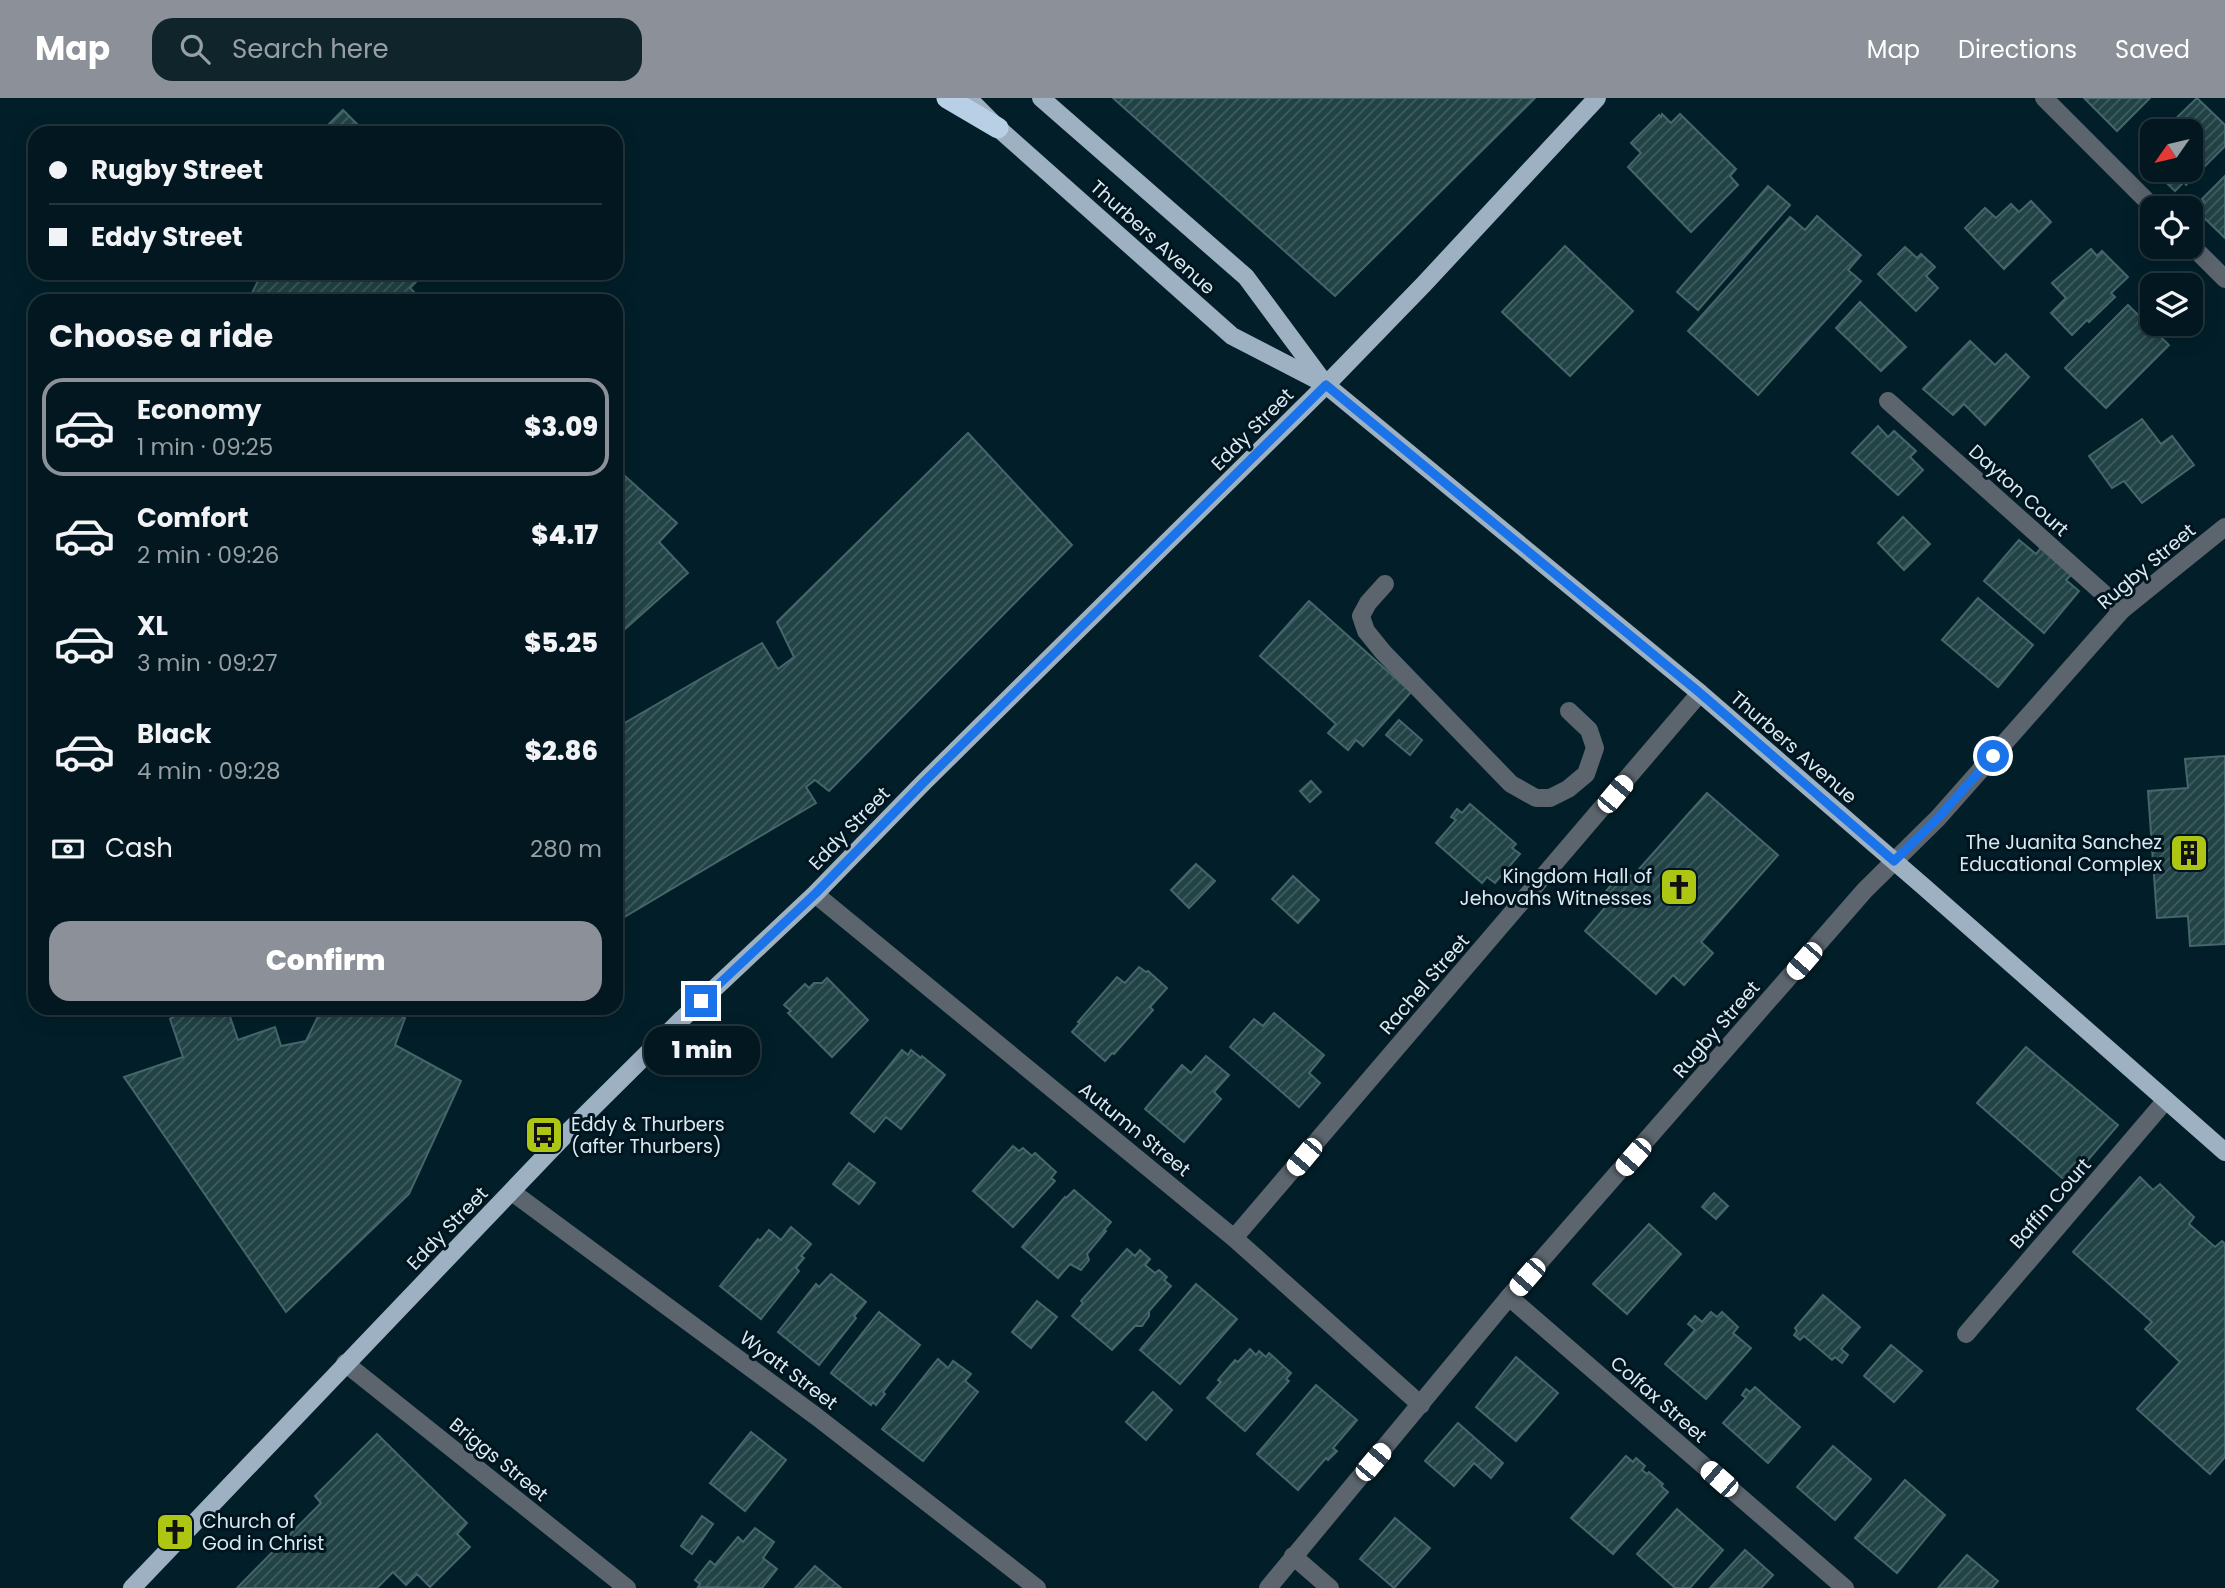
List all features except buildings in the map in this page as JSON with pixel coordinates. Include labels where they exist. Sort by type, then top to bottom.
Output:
[{"type":"highway","points":[[947,98],[998,128]]},
{"type":"main road","name":"Thurbers Avenue","points":[[968,98],[998,128],[1232,336],[1326,385],[1700,693],[2225,1152]]},
{"type":"main road","name":"Thurbers Avenue","points":[[1041,98],[1246,277],[1326,385]]},
{"type":"main road","name":"Eddy Street","points":[[132,1588],[569,1131],[815,894],[924,782],[1326,385],[1597,98]]},
{"type":"street","points":[[2044,98],[2142,196]]},
{"type":"street","points":[[2203,257],[2225,279]]},
{"type":"street","name":"Dayton Court","points":[[1888,401],[2122,610]]},
{"type":"street","name":"Rugby Street","points":[[1268,1588],[1509,1297],[1865,890],[1938,818],[2122,610],[2225,527]]},
{"type":"street","points":[[1385,583],[1361,616],[1366,631],[1383,652],[1511,784],[1536,798],[1550,798],[1568,789],[1586,774],[1595,748],[1589,730],[1569,710]]},
{"type":"street","name":"Rachel Street","points":[[1234,1238],[1700,693]]},
{"type":"street","name":"Autumn Street","points":[[815,894],[1234,1238],[1421,1405]]},
{"type":"street","name":"Baffin Court","points":[[1966,1334],[2166,1100]]},
{"type":"street","name":"Wyatt Street","points":[[512,1192],[817,1417],[1027,1585]]},
{"type":"street","name":"Colfax Street","points":[[1509,1297],[1845,1588]]},
{"type":"street","name":"Briggs Street","points":[[345,1363],[627,1588]]},
{"type":"street","points":[[1293,1556],[1330,1588]]},
{"type":"place","name":"The Juanita Sanchez Educational Complex","points":[[2189,853]]},
{"type":"place","name":"Kingdom Hall of Jehovahs Witnesses","points":[[1679,887]]},
{"type":"place","name":"Eddy & Thurbers (after Thurbers)","points":[[544,1135]]},
{"type":"place","name":"Church of God in Christ","points":[[175,1532]]},
{"type":"route","points":[[701,1001],[815,894],[924,782],[1326,385],[1631,635],[1894,861],[1938,818],[1993,756]]}]
